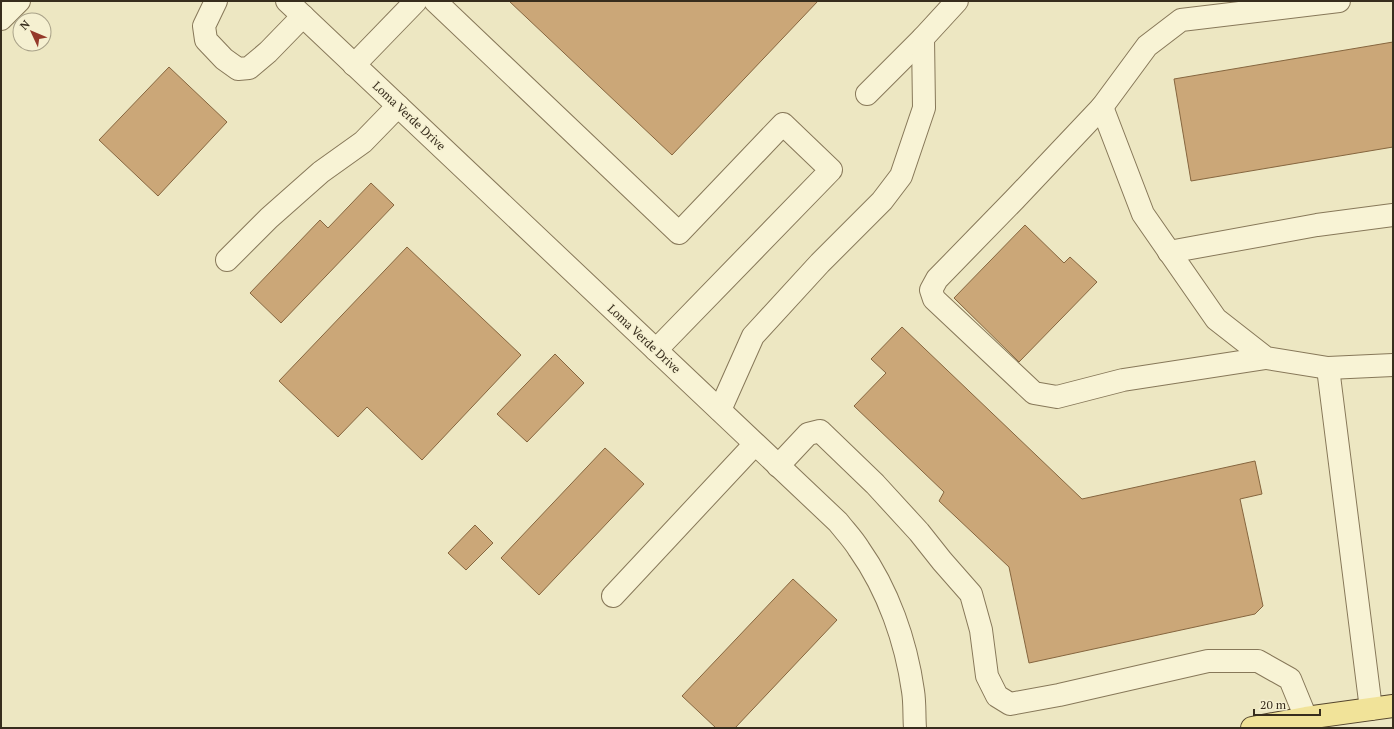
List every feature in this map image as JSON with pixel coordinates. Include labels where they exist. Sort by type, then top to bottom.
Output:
[{"type":"main road","points":[[1252,728],[1306,718],[1393,706]]},
{"type":"street","points":[[1,18],[19,1]]},
{"type":"street","points":[[216,1],[204,26],[206,40],[224,59],[238,68],[250,68],[303,16]]},
{"type":"street","name":"Loma Verde Drive","points":[[287,1],[838,522],[859,548],[877,577],[893,613],[906,652],[913,692],[914,728]]},
{"type":"street","points":[[354,65],[416,1]]},
{"type":"street","points":[[435,1],[679,233],[783,124],[831,170],[656,350]]},
{"type":"street","points":[[867,94],[923,38],[957,1]]},
{"type":"street","points":[[1339,1],[1181,20],[1147,46],[1102,107],[937,279],[930,290],[934,299],[1034,393],[1057,397],[1123,380],[1266,358],[1328,368],[1393,365]]},
{"type":"street","points":[[720,410],[753,336],[820,264],[882,201],[902,176],[924,108],[923,38]]},
{"type":"street","points":[[227,260],[269,218],[321,172],[363,142],[398,106]]},
{"type":"street","points":[[1102,107],[1143,214],[1216,319],[1266,358]]},
{"type":"street","points":[[1169,252],[1317,225],[1393,215]]},
{"type":"street","points":[[1328,368],[1371,709]]},
{"type":"street","points":[[778,466],[808,434],[820,431],[875,484],[919,532],[971,594],[981,630],[987,676],[997,696],[1010,704],[1058,695],[1208,661],[1258,661],[1290,679],[1306,718]]},
{"type":"street","points":[[613,596],[755,444]]},
{"type":"building","points":[[509,1],[818,1],[672,155]]},
{"type":"building","points":[[1393,42],[1393,147],[1191,181],[1174,79]]},
{"type":"building","points":[[169,67],[227,122],[158,196],[99,140]]},
{"type":"building","points":[[371,183],[394,205],[281,323],[250,293],[320,220],[328,228]]},
{"type":"building","points":[[1025,225],[1064,263],[1070,257],[1097,282],[1019,362],[954,298]]},
{"type":"building","points":[[407,247],[521,355],[422,460],[367,407],[338,437],[279,381]]},
{"type":"building","points":[[902,327],[1082,499],[1255,461],[1262,494],[1240,499],[1263,606],[1255,614],[1029,663],[1009,567],[939,501],[944,492],[854,406],[886,373],[871,359]]},
{"type":"building","points":[[555,354],[584,383],[527,442],[497,414]]},
{"type":"building","points":[[605,448],[644,484],[539,595],[501,558]]},
{"type":"building","points":[[475,525],[493,543],[466,570],[448,553]]},
{"type":"building","points":[[793,579],[837,620],[735,728],[716,728],[682,696]]}]
